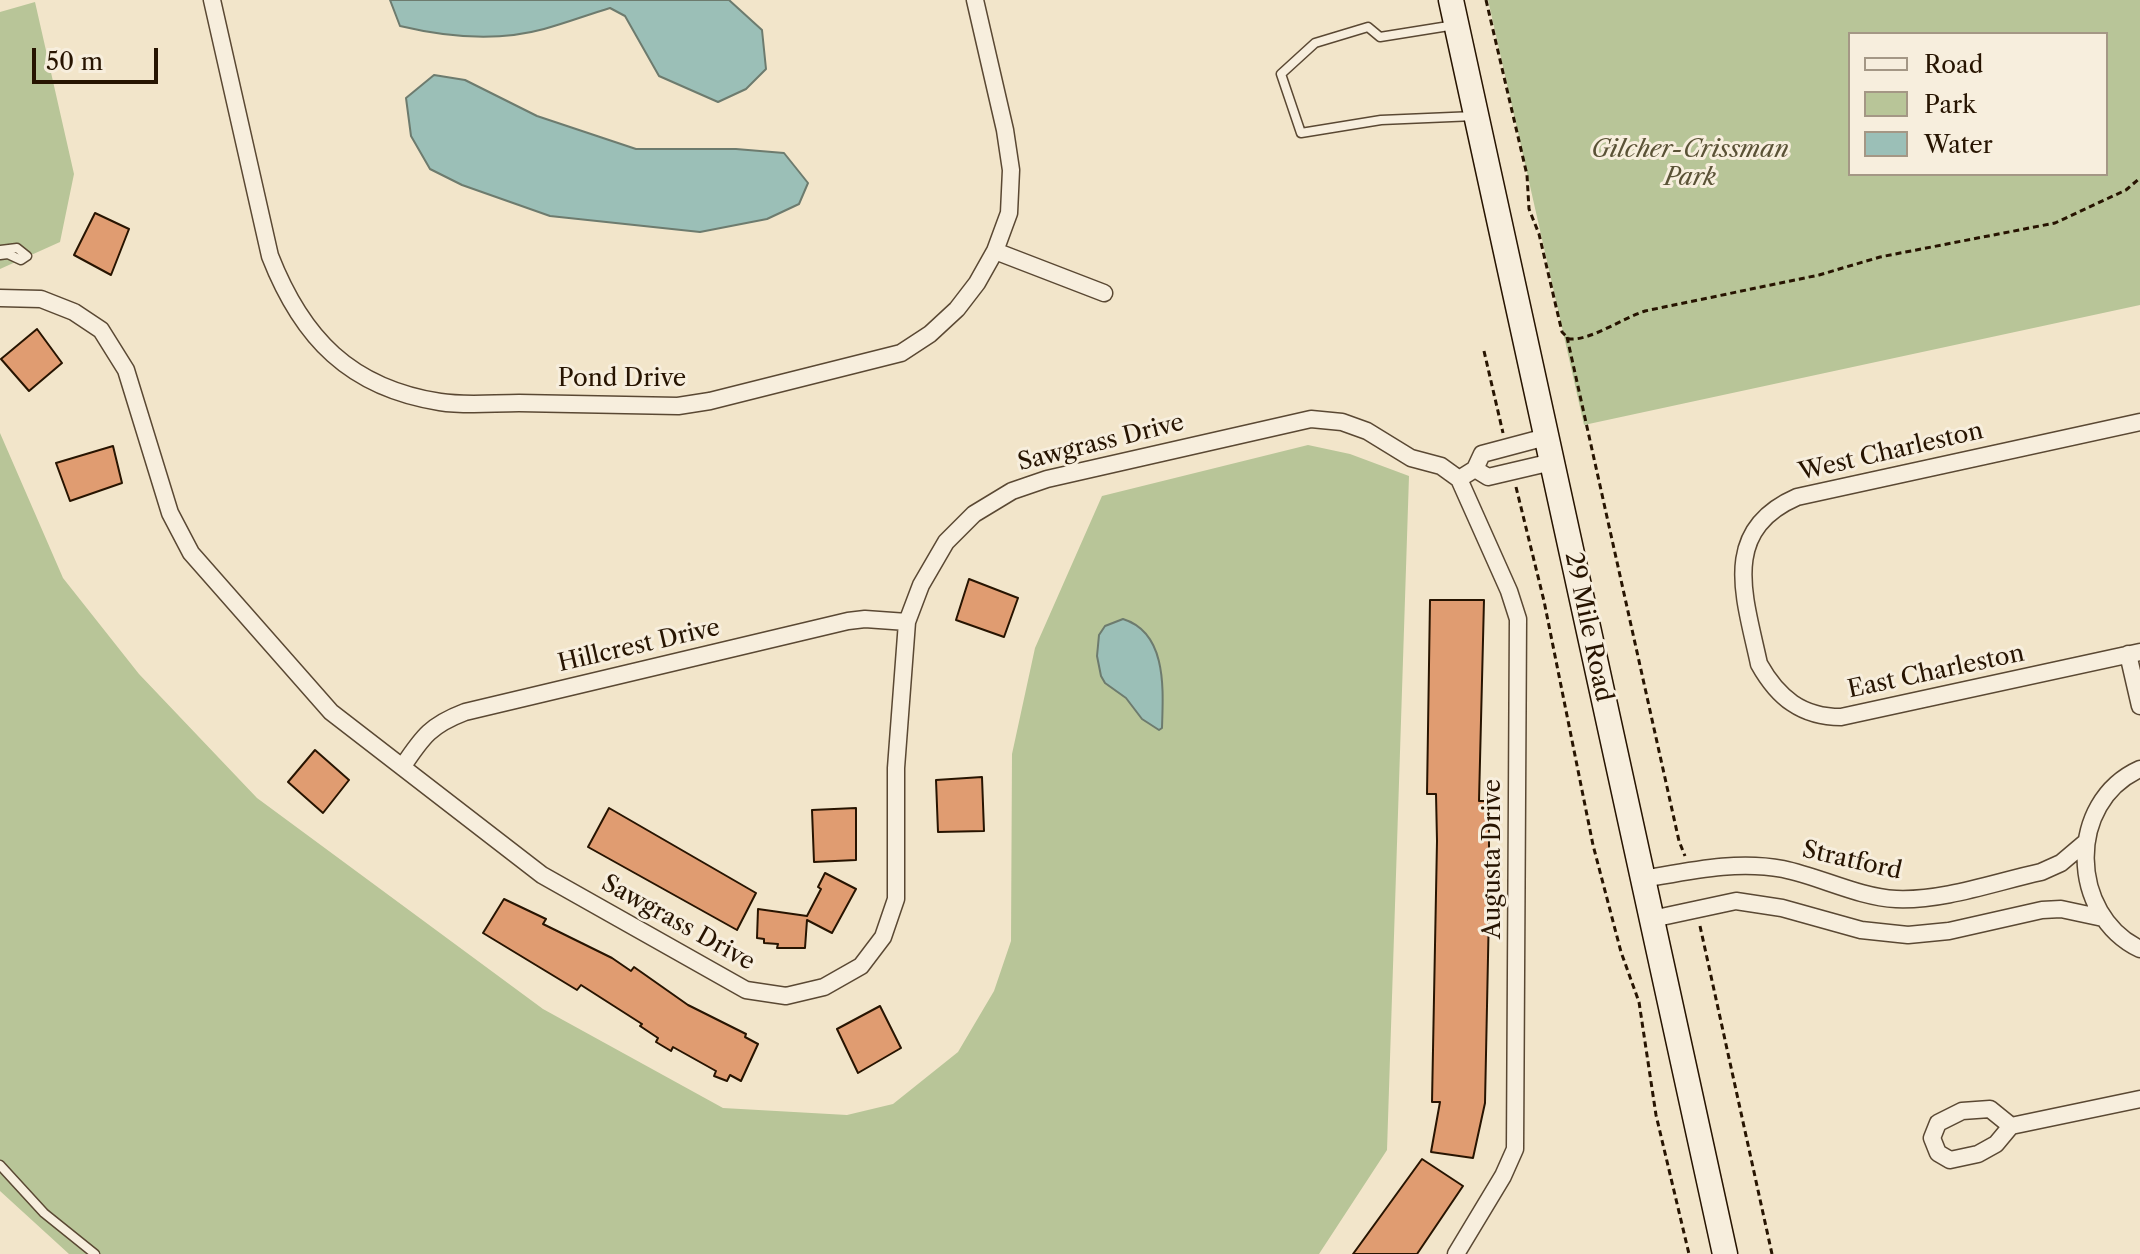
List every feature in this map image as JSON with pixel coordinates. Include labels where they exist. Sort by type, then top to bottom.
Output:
[{"type":"street","name":"Pond Drive","points":[[212,0],[270,256],[284,293],[307,328],[336,360],[364,378],[402,393],[441,402],[678,406],[710,401],[901,353],[930,334],[957,309],[977,283],[995,251],[1009,213],[1011,170],[1005,130],[975,0]]},
{"type":"street","name":"29 Mile Road","points":[[1451,0],[1725,1254]]},
{"type":"street","points":[[995,251],[1104,293]]},
{"type":"street","name":"Sawgrass Drive","points":[[0,298],[41,299],[74,312],[101,330],[126,370],[170,513],[191,553],[331,712],[542,875],[746,990],[786,996],[824,987],[861,966],[883,937],[896,899],[896,768],[907,622],[921,585],[946,542],[974,514],[1012,491],[1047,479],[1311,419],[1342,422],[1367,431],[1411,458],[1441,466],[1459,479]]},
{"type":"street","name":"West Charleston","points":[[1750,620],[1741,573],[1743,557],[1748,540],[1758,525],[1767,513],[1780,504],[1797,497],[2140,422]]},
{"type":"street","points":[[1459,479],[1475,469],[1482,454],[1546,437]]},
{"type":"street","points":[[1475,469],[1488,477],[1552,462]]},
{"type":"street","name":"Augusta Drive","points":[[1456,1254],[1503,1176],[1515,1149],[1518,619],[1509,591],[1459,479]]},
{"type":"street","name":"East Charleston","points":[[1750,620],[1759,664],[1776,691],[1805,712],[1824,717],[1841,717],[2134,653]]},
{"type":"street","name":"Hillcrest Drive","points":[[403,766],[425,734],[448,718],[465,712],[848,621],[907,622]]},
{"type":"street","points":[[2134,653],[2140,706]]},
{"type":"street","points":[[2140,769],[2131,773],[2107,795],[2091,823],[2084,854],[2087,886],[2103,918],[2127,943],[2140,949]]},
{"type":"street","name":"Stratford","points":[[1643,879],[1710,867],[1766,867],[1875,896],[1913,899],[2041,872],[2061,863],[2087,841]]},
{"type":"street","points":[[1652,919],[1736,901],[1758,903],[1861,930],[1908,935],[1949,931],[2042,910],[2061,909],[2103,918]]},
{"type":"street","points":[[2011,1126],[1990,1109],[1962,1111],[1938,1123],[1932,1138],[1938,1153],[1950,1160],[1978,1154],[1996,1144],[2011,1126],[2140,1099]]},
{"type":"lane","points":[[1456,25],[1380,37],[1368,27],[1315,43],[1281,74],[1301,133],[1381,120],[1476,116]]},
{"type":"lane","points":[[0,1165],[44,1213],[95,1254]]},
{"type":"path","points":[[1486,0],[1527,175],[1529,209],[1539,234],[1562,332],[1567,337],[1688,871]]},
{"type":"path","points":[[1567,337],[1584,338],[1645,311],[1819,275],[1880,257],[2055,223],[2126,190],[2140,178]]},
{"type":"path","points":[[1484,351],[1507,447]]},
{"type":"path","points":[[1512,471],[1544,601],[1593,845],[1621,952],[1639,1002],[1656,1115],[1689,1254]]},
{"type":"path","points":[[1697,908],[1772,1254]]},
{"type":"green space","name":"Gilcher-Crissman Park","points":[[1488,0],[2140,0],[2140,305],[1584,425]]},
{"type":"green space","points":[[35,2],[74,174],[60,242],[0,269],[0,12]]},
{"type":"green space","points":[[0,433],[63,578],[139,674],[257,798],[543,1009],[723,1108],[847,1115],[893,1104],[958,1052],[994,991],[1011,941],[1012,754],[1035,648],[1102,496],[1308,445],[1350,454],[1409,476],[1387,1150],[1319,1254],[69,1254],[0,1191]]},
{"type":"water","points":[[390,0],[729,0],[762,30],[766,69],[746,89],[718,102],[659,76],[625,16],[610,8],[552,27],[490,37],[435,33],[400,26]]},
{"type":"water","points":[[434,75],[465,80],[537,116],[636,149],[736,149],[784,153],[808,183],[799,204],[767,219],[700,232],[550,216],[462,185],[430,169],[411,136],[406,98]]},
{"type":"water","points":[[1123,619],[1138,626],[1148,637],[1160,665],[1163,697],[1162,728],[1159,730],[1142,719],[1126,698],[1105,683],[1101,676],[1097,656],[1099,635],[1105,626]]},
{"type":"building","points":[[95,213],[129,229],[111,275],[74,255]]},
{"type":"building","points":[[37,329],[62,363],[29,391],[1,359]]},
{"type":"building","points":[[113,446],[122,483],[70,501],[56,463]]},
{"type":"building","points":[[969,579],[1018,598],[1004,637],[956,620]]},
{"type":"building","points":[[1430,600],[1484,600],[1479,801],[1489,801],[1489,909],[1485,1103],[1473,1158],[1431,1152],[1440,1102],[1432,1102],[1437,841],[1436,794],[1427,794]]},
{"type":"building","points":[[315,750],[349,780],[323,813],[288,782]]},
{"type":"building","points":[[982,777],[984,831],[938,832],[936,780]]},
{"type":"building","points":[[609,808],[756,893],[737,930],[588,847]]},
{"type":"building","points":[[856,808],[856,860],[814,862],[812,810]]},
{"type":"building","points":[[825,873],[856,889],[832,933],[807,920],[805,948],[777,948],[778,944],[764,943],[764,939],[757,938],[758,909],[807,916],[821,889],[818,887]]},
{"type":"building","points":[[504,899],[546,919],[543,924],[612,958],[631,971],[634,967],[688,1005],[746,1034],[745,1037],[758,1044],[741,1081],[730,1075],[727,1081],[714,1076],[716,1071],[673,1047],[671,1051],[656,1042],[658,1038],[640,1026],[642,1024],[581,985],[577,990],[483,933]]},
{"type":"building","points":[[880,1006],[901,1048],[858,1073],[837,1029]]},
{"type":"building","points":[[1422,1159],[1463,1186],[1417,1254],[1353,1254]]}]
